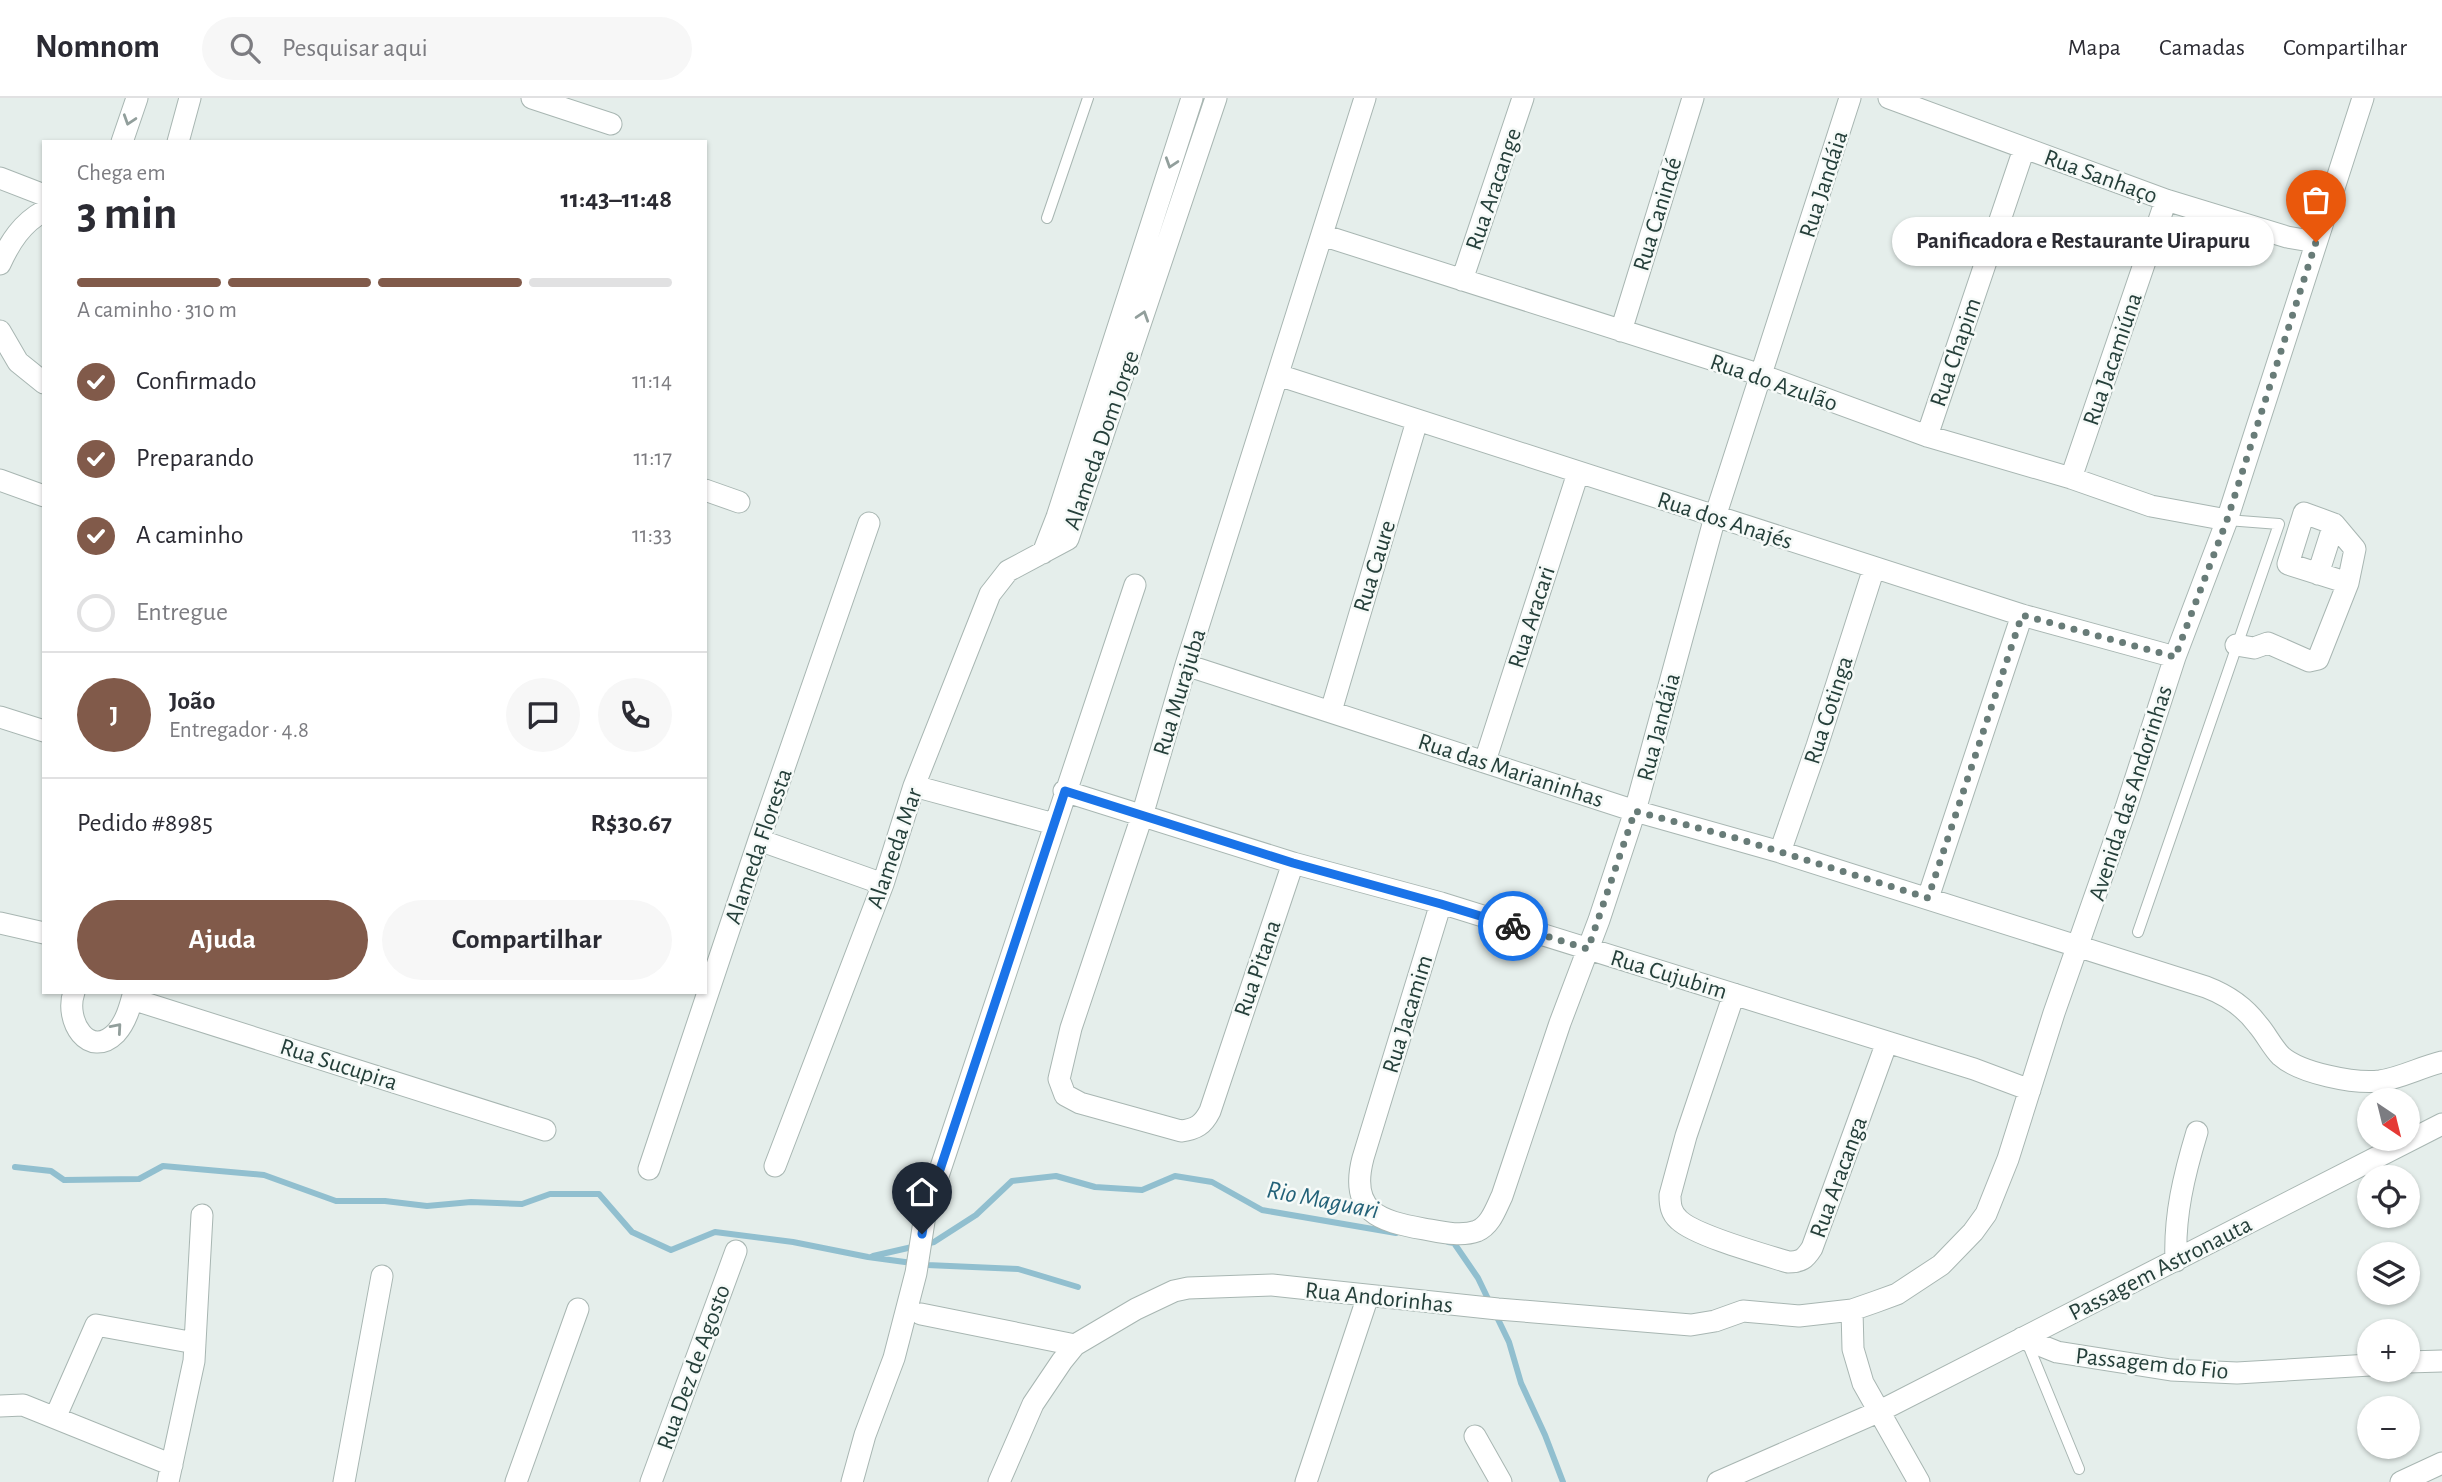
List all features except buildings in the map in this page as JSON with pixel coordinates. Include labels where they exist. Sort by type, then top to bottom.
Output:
[{"type":"street","points":[[123,140],[137,98]]},
{"type":"street","points":[[178,140],[190,98]]},
{"type":"street","points":[[532,98],[611,124]]},
{"type":"street","name":"Alameda Dom Jorge","points":[[1043,553],[1057,517],[1192,98]]},
{"type":"street","name":"Alameda Dom Jorge","points":[[1043,553],[1068,540],[1216,98]]},
{"type":"street","name":"Rua Murajuba","points":[[1222,1073],[1206,1120],[1193,1129],[1181,1131],[1071,1100],[1060,1088],[1059,1079],[1071,1028],[1142,816],[1186,665],[1365,98]]},
{"type":"street","name":"Rua Aracange","points":[[1462,280],[1523,98]]},
{"type":"street","name":"Rua Canindé","points":[[1621,331],[1693,98]]},
{"type":"street","name":"Rua Jandáia","points":[[1373,1124],[1359,1175],[1359,1188],[1363,1200],[1376,1216],[1394,1223],[1458,1234],[1481,1229],[1493,1213],[1506,1186],[1635,811],[1715,517],[1850,98]]},
{"type":"street","name":"Rua Sanhaço","points":[[1889,98],[2166,200],[2287,237],[2316,242]]},
{"type":"street","name":"Avenida das Andorinhas","points":[[1852,1310],[1897,1294],[1941,1265],[1986,1214],[2004,1170],[2054,1013],[2157,719],[2175,657],[2227,520],[2363,98]]},
{"type":"street","name":"Rua Chapim","points":[[1927,436],[2024,149]]},
{"type":"street","points":[[0,178],[42,194]]},
{"type":"street","name":"Rua Jacamiúna","points":[[2071,478],[2166,200]]},
{"type":"street","points":[[0,264],[10,242],[32,218],[42,212]]},
{"type":"street","name":"Rua do Azulão","points":[[1322,236],[1761,375],[1927,436],[2071,478],[2151,506],[2227,520]]},
{"type":"street","points":[[0,331],[18,362],[42,381]]},
{"type":"street","name":"Rua dos Anajés","points":[[1278,375],[2022,615],[2175,657]]},
{"type":"street","name":"Rua Caure","points":[[1331,711],[1418,421]]},
{"type":"street","name":"Rua Aracari","points":[[1485,761],[1577,473]]},
{"type":"street","points":[[0,480],[42,495]]},
{"type":"street","points":[[707,491],[739,502]]},
{"type":"street","points":[[2236,645],[2254,648],[2268,643],[2309,662],[2318,659],[2348,583],[2355,550],[2334,524],[2304,513],[2288,529],[2288,564],[2348,583]]},
{"type":"street","name":"Alameda Floresta","points":[[649,1169],[869,523]]},
{"type":"street","points":[[2318,574],[2334,524]]},
{"type":"street","name":"Alameda Mar","points":[[775,1166],[883,884],[914,786],[990,593],[1008,571],[1043,553]]},
{"type":"street","name":"Rua Cotinga","points":[[1780,852],[1874,568]]},
{"type":"street","points":[[852,1482],[865,1434],[894,1357],[916,1272],[925,1215],[1135,585]]},
{"type":"street","points":[[1928,898],[2022,615]]},
{"type":"street","name":"Rua das Marianinhas","points":[[1186,665],[1635,811],[1780,852],[2224,994],[2249,1013],[2281,1055],[2308,1070],[2357,1081],[2379,1081],[2442,1062]]},
{"type":"street","points":[[0,716],[42,730]]},
{"type":"street","points":[[914,786],[1054,824]]},
{"type":"street","name":"Rua Cujubim","points":[[1065,791],[1293,863],[1441,904],[1734,994],[1974,1069],[2030,1090]]},
{"type":"street","points":[[759,840],[883,884]]},
{"type":"street","name":"Rua Pitana","points":[[1222,1073],[1293,863]]},
{"type":"street","name":"Rua Jacamim","points":[[1373,1124],[1441,904]]},
{"type":"street","points":[[0,923],[42,933]]},
{"type":"street","points":[[74,994],[72,1023],[79,1034],[102,1042],[115,1034],[126,1018],[133,995]]},
{"type":"street","name":"Rua Aracanga","points":[[1734,994],[1686,1136],[1670,1195],[1670,1205],[1680,1222],[1788,1262],[1799,1262],[1805,1258],[1818,1234],[1887,1042]]},
{"type":"street","name":"Rua Sucupira","points":[[133,995],[545,1130]]},
{"type":"street","name":"Passagem Astronauta","points":[[1718,1482],[1878,1412],[2442,1124]]},
{"type":"street","points":[[2176,1261],[2179,1204],[2197,1132]]},
{"type":"street","points":[[0,1406],[23,1405],[170,1474],[194,1361],[202,1215]]},
{"type":"street","name":"Rua Dez de Agosto","points":[[651,1482],[736,1251]]},
{"type":"street","points":[[344,1482],[382,1276]]},
{"type":"street","name":"Rua Andorinhas","points":[[999,1482],[1033,1404],[1075,1345],[1136,1309],[1174,1291],[1188,1288],[1272,1285],[1676,1325],[1706,1323],[1743,1311],[1798,1316],[1852,1310]]},
{"type":"street","points":[[1306,1482],[1368,1296]]},
{"type":"street","points":[[516,1482],[578,1309]]},
{"type":"street","points":[[1852,1310],[1853,1349],[1857,1366],[1878,1412],[1919,1482]]},
{"type":"street","points":[[921,1314],[1075,1345]]},
{"type":"street","points":[[54,1418],[96,1325],[195,1343]]},
{"type":"street","name":"Passagem do Fio","points":[[2024,1339],[2057,1352],[2172,1370],[2237,1373],[2357,1366]]},
{"type":"street","points":[[2420,1362],[2442,1361]]},
{"type":"street","points":[[1475,1436],[1501,1482]]},
{"type":"street","points":[[2401,1482],[2442,1462]]},
{"type":"lane","points":[[1048,218],[1088,98]]},
{"type":"lane","points":[[2138,932],[2236,645],[2288,529],[2227,520]]},
{"type":"lane","points":[[2024,1339],[2079,1469]]},
{"type":"waterway","points":[[15,1167],[51,1171],[64,1180],[139,1179],[163,1166],[264,1175],[336,1201],[385,1201],[427,1206],[471,1202],[522,1204],[550,1194],[599,1194],[632,1232],[671,1250],[715,1232],[793,1242],[927,1265],[1018,1269],[1078,1287]]},
{"type":"waterway","name":"Rio Maguari","points":[[873,1256],[934,1242],[976,1215],[1012,1181],[1056,1176],[1095,1187],[1142,1190],[1175,1176],[1212,1182],[1262,1210],[1396,1233]]},
{"type":"waterway","name":"Rio Maguari","points":[[1448,1242],[1454,1243],[1478,1278],[1490,1303]]},
{"type":"waterway","name":"Rio Maguari","points":[[1495,1313],[1509,1342],[1521,1383],[1563,1482]]},
{"type":"way so far","points":[[1513,926],[1588,949],[1635,811],[1739,839],[1928,898],[2022,615],[2175,657],[2227,520],[2316,242]]},
{"type":"place","name":"Panificadora e Restaurante Uirapuru","points":[[2316,242]]},
{"type":"route","points":[[922,1234],[925,1215],[1065,791],[1293,863],[1513,926]]}]
